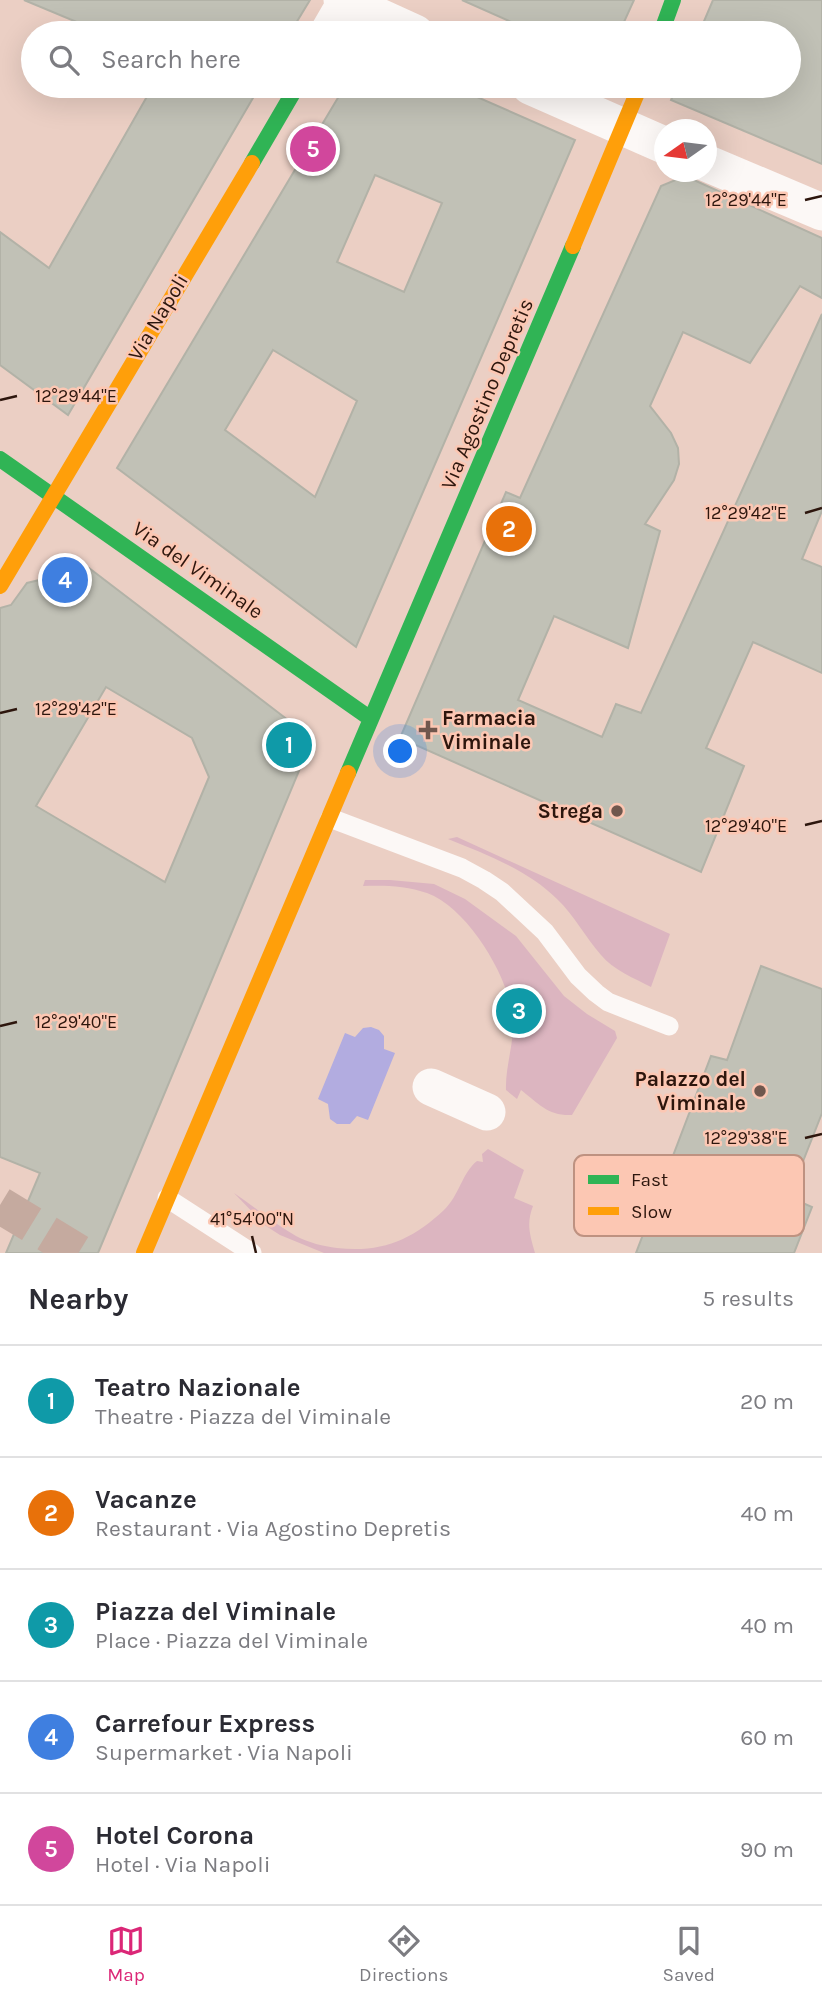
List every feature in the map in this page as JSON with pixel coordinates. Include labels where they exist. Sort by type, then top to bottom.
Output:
[{"type":"street","points":[[334,21],[344,1],[388,21]]},
{"type":"street","points":[[666,21],[673,2]]},
{"type":"street","name":"Via Napoli","points":[[0,586],[290,98]]},
{"type":"street","points":[[557,98],[654,141]]},
{"type":"street","name":"Via Agostino Depretis","points":[[144,1253],[635,98]]},
{"type":"street","points":[[717,168],[822,212]]},
{"type":"street","name":"Via del Viminale","points":[[0,458],[371,719]]},
{"type":"street","points":[[431,1087],[486,1112]]},
{"type":"lane","points":[[330,817],[432,856],[484,880],[502,892],[545,932],[578,976],[596,993],[625,1010],[669,1026]]},
{"type":"lane","points":[[167,1198],[252,1253]]},
{"type":"shaded area","points":[[457,837],[670,934],[651,987],[611,965],[569,912],[546,889],[506,864],[448,839]]},
{"type":"shaded area","points":[[365,880],[434,884],[465,899],[516,936],[564,996],[615,1031],[617,1038],[572,1115],[550,1111],[521,1090],[517,1099],[506,1090],[513,1030],[512,1010],[508,994],[492,959],[469,926],[442,901],[427,893],[395,886],[363,886]]},
{"type":"shaded area","points":[[371,1027],[384,1036],[384,1049],[395,1053],[368,1120],[357,1116],[350,1124],[337,1124],[330,1119],[328,1104],[318,1099],[345,1033],[355,1037],[363,1028]]},
{"type":"shaded area","points":[[488,1149],[524,1170],[514,1198],[533,1206],[529,1224],[535,1253],[324,1253],[280,1235],[266,1226],[234,1193],[306,1241],[337,1248],[382,1246],[408,1237],[444,1210],[472,1166],[477,1161],[483,1162],[482,1154]]},
{"type":"building","points":[[24,0],[310,0],[297,21],[74,21]]},
{"type":"building","points":[[462,0],[634,0],[624,21],[509,21]]},
{"type":"building","points":[[713,0],[822,0],[822,164],[671,100],[801,98],[801,21],[704,21]]},
{"type":"building","points":[[146,98],[253,98],[68,415],[0,365],[0,232],[49,268]]},
{"type":"building","points":[[338,98],[479,98],[575,140],[356,647],[117,468]],"holes":[[[375,175],[442,203],[404,292],[337,262]],[[273,350],[357,401],[315,497],[225,430]]]},
{"type":"building","points":[[671,182],[698,182],[822,238],[822,298],[800,286],[750,363],[683,332],[650,406],[671,433],[678,448],[679,464],[674,480],[645,524],[660,531],[628,648],[554,616],[518,700],[602,737],[616,704],[641,713],[822,314],[822,511],[802,559],[822,567],[822,673],[753,642],[706,748],[744,766],[701,872],[400,738],[506,492],[520,498],[661,186]]},
{"type":"building","points":[[89,568],[301,730],[306,754],[98,1253],[6,1253],[40,1173],[0,1157],[0,608],[11,605],[27,583]],"holes":[[[106,687],[192,738],[209,777],[165,882],[36,806]]]},
{"type":"building","name":"Palazzo del Viminale","points":[[761,966],[822,989],[822,1113],[804,1159],[804,1155],[673,1155],[711,1056],[727,1060]]},
{"type":"building","name":"Palazzo del Viminale","points":[[804,1204],[812,1207],[804,1227]]},
{"type":"building","name":"Palazzo del Viminale","points":[[642,1236],[801,1236],[794,1253],[636,1253]]},
{"type":"tunnel","points":[[0,1205],[79,1253]]},
{"type":"traffic: fast","points":[[665,21],[673,0]]},
{"type":"traffic: fast","points":[[252,163],[290,98]]},
{"type":"traffic: fast","points":[[348,773],[573,246]]},
{"type":"traffic: fast","points":[[0,459],[371,719]]},
{"type":"traffic: slow","points":[[573,246],[635,98]]},
{"type":"traffic: slow","points":[[0,586],[252,163]]},
{"type":"traffic: slow","points":[[144,1253],[348,773]]},
{"type":"place","name":"Hotel Corona","points":[[313,149]]},
{"type":"place","name":"Vacanze","points":[[509,529]]},
{"type":"place","name":"Carrefour Express","points":[[65,580]]},
{"type":"place","name":"Farmacia Viminale","points":[[428,730]]},
{"type":"place","name":"Teatro Nazionale","points":[[289,745]]},
{"type":"place","name":"Strega","points":[[617,811]]},
{"type":"place","name":"Piazza del Viminale","points":[[519,1011]]},
{"type":"place","name":"Palazzo del Viminale","points":[[760,1091]]}]
